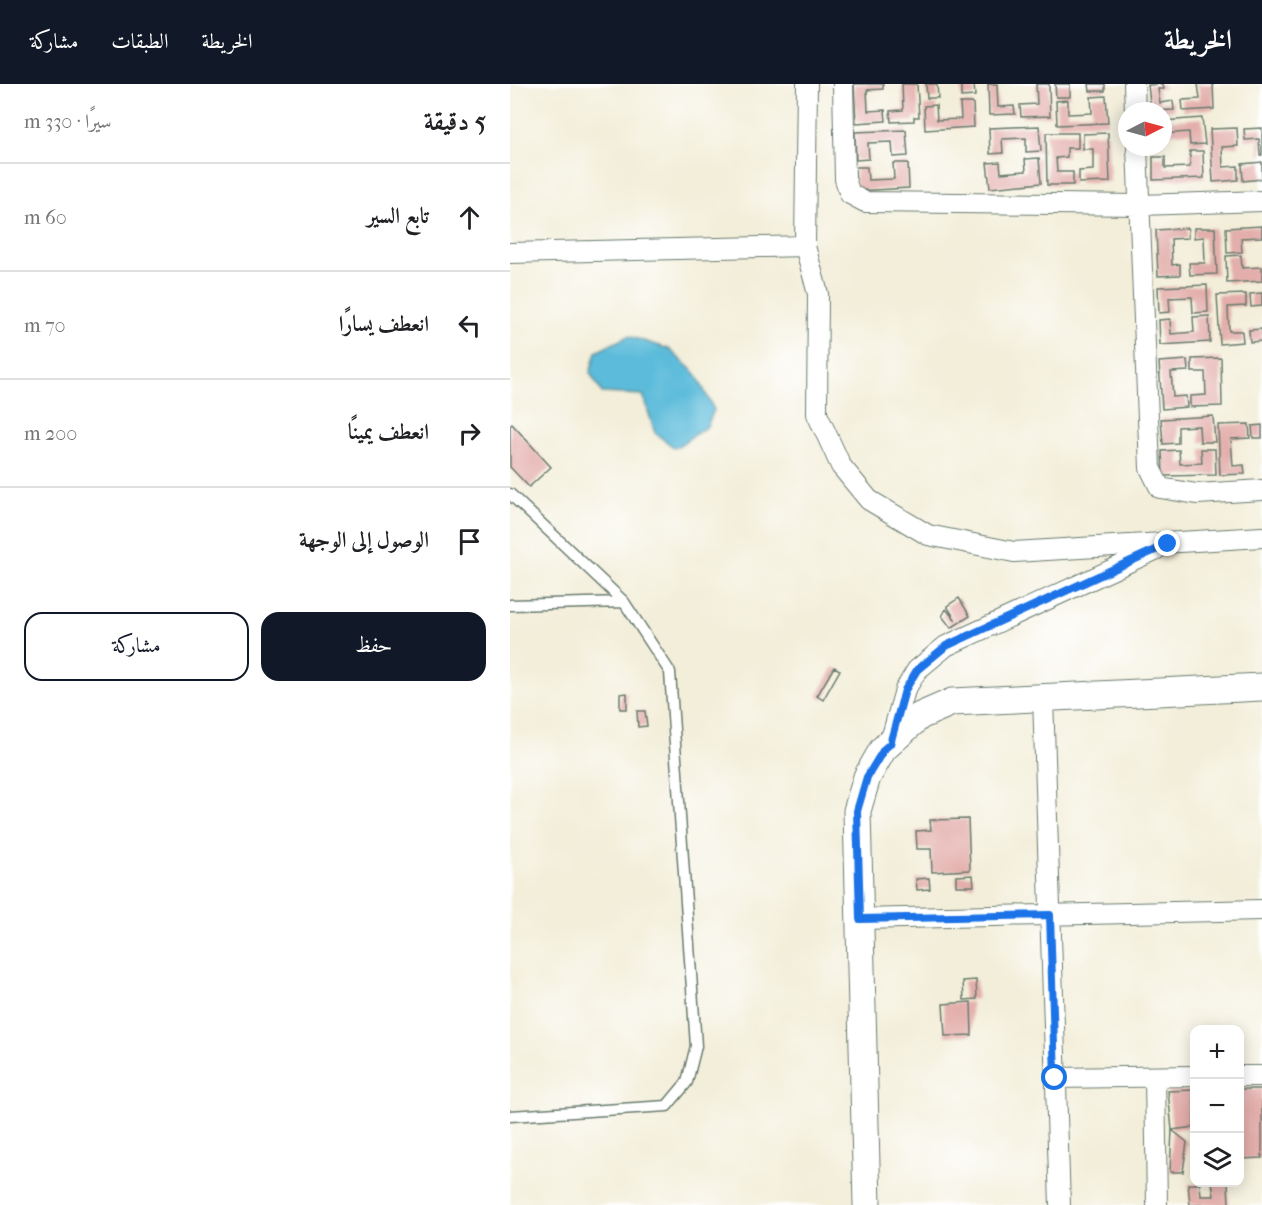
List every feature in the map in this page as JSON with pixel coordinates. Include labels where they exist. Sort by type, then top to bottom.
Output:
[{"type":"street","points":[[807,84],[805,246],[818,294],[817,414],[841,466],[869,500],[928,535],[1014,552],[1262,537]]},
{"type":"street","points":[[843,84],[845,179],[850,194],[865,201],[1140,205],[1262,201]]},
{"type":"street","points":[[1134,84],[1135,102]]},
{"type":"street","points":[[1137,156],[1150,468],[1160,488],[1197,494],[1262,490]]},
{"type":"street","points":[[510,253],[805,246]]},
{"type":"street","points":[[890,744],[905,690],[917,670],[946,646],[1168,544]]},
{"type":"street","points":[[867,1205],[857,811],[867,777],[884,749],[920,716],[952,702],[1262,687]]},
{"type":"street","points":[[1043,698],[1059,1205]]},
{"type":"street","points":[[860,919],[1262,910]]},
{"type":"street","points":[[1055,1078],[1190,1076]]},
{"type":"street","points":[[1244,1076],[1262,1076]]},
{"type":"street","points":[[1155,1077],[1157,1205]]},
{"type":"lane","points":[[510,494],[624,602],[670,672],[696,1046],[687,1082],[667,1106],[510,1116]]},
{"type":"lane","points":[[510,605],[624,602]]},
{"type":"water","points":[[628,336],[669,349],[696,374],[714,410],[707,426],[675,448],[655,433],[643,395],[602,393],[590,373],[596,352]]},
{"type":"building","points":[[854,84],[883,84],[883,89],[867,90],[868,111],[885,110],[886,121],[856,123]]},
{"type":"building","points":[[902,84],[917,84],[919,117],[914,117],[914,121],[891,122],[890,111],[903,110]]},
{"type":"building","points":[[926,84],[937,84],[938,98],[927,98]]},
{"type":"building","points":[[961,84],[974,84],[975,96],[961,97]]},
{"type":"building","points":[[988,84],[997,84],[998,107],[1014,106],[1015,114],[989,115]]},
{"type":"building","points":[[1036,84],[1049,84],[1050,116],[1021,117],[1020,105],[1037,104]]},
{"type":"building","points":[[1055,84],[1070,84],[1070,97],[1056,97]]},
{"type":"building","points":[[1089,84],[1105,84],[1105,91],[1090,91]]},
{"type":"building","points":[[1163,84],[1164,89],[1158,89],[1160,102],[1150,102],[1148,85]]},
{"type":"building","points":[[1198,84],[1213,84],[1214,109],[1183,111],[1182,100],[1200,99]]},
{"type":"building","points":[[1106,96],[1108,123],[1057,125],[1056,101],[1068,100],[1068,114],[1092,113],[1091,97]]},
{"type":"building","points":[[960,103],[973,103],[974,127],[925,130],[924,106],[936,105],[937,120],[961,119]]},
{"type":"building","points":[[1202,118],[1205,144],[1190,145],[1189,132],[1172,133],[1172,120]]},
{"type":"building","points":[[1039,126],[1041,151],[1026,152],[1026,138],[1002,139],[1003,153],[990,154],[989,128]]},
{"type":"building","points":[[1237,128],[1238,146],[1222,147],[1223,167],[1238,166],[1238,180],[1213,182],[1210,129]]},
{"type":"building","points":[[1262,128],[1262,155],[1260,155],[1259,139],[1245,140],[1244,129]]},
{"type":"building","points":[[906,130],[908,156],[893,157],[892,142],[868,143],[869,159],[856,160],[855,132]]},
{"type":"building","points":[[1046,133],[1078,133],[1078,148],[1067,148],[1067,157],[1056,158],[1057,172],[1073,172],[1073,185],[1047,185]]},
{"type":"building","points":[[1108,133],[1110,182],[1079,183],[1079,171],[1093,170],[1093,149],[1083,149],[1083,134]]},
{"type":"building","points":[[1190,151],[1203,151],[1204,178],[1153,180],[1153,157],[1165,157],[1165,168],[1190,167]]},
{"type":"building","points":[[1039,158],[1041,183],[990,188],[987,163],[1000,162],[1001,173],[1026,171],[1025,159]]},
{"type":"building","points":[[1262,162],[1262,179],[1243,181],[1242,164]]},
{"type":"building","points":[[893,163],[908,163],[909,188],[856,191],[855,167],[867,167],[868,180],[894,179]]},
{"type":"building","points":[[1262,226],[1262,237],[1241,238],[1242,252],[1227,253],[1226,228]]},
{"type":"building","points":[[1188,228],[1188,238],[1171,239],[1172,265],[1180,264],[1180,275],[1158,276],[1156,230]]},
{"type":"building","points":[[1194,228],[1215,228],[1217,274],[1190,275],[1189,263],[1205,263],[1204,237],[1194,238]]},
{"type":"building","points":[[1241,255],[1242,268],[1262,267],[1262,281],[1227,283],[1226,256]]},
{"type":"building","points":[[1207,285],[1208,312],[1193,313],[1192,297],[1169,298],[1170,312],[1159,313],[1158,287]]},
{"type":"building","points":[[1262,293],[1262,306],[1251,307],[1250,294]]},
{"type":"building","points":[[1246,294],[1246,306],[1228,307],[1229,331],[1242,331],[1243,342],[1220,344],[1217,295]]},
{"type":"building","points":[[1209,316],[1210,342],[1160,345],[1159,320],[1170,319],[1171,334],[1194,332],[1193,317]]},
{"type":"building","points":[[1262,329],[1262,341],[1250,342],[1249,330]]},
{"type":"building","points":[[1221,358],[1222,406],[1190,407],[1190,396],[1206,395],[1205,372],[1192,372],[1192,359]]},
{"type":"building","points":[[1187,360],[1188,371],[1171,372],[1173,397],[1186,396],[1187,407],[1162,409],[1159,362]]},
{"type":"building","points":[[1213,416],[1215,442],[1200,442],[1199,426],[1178,427],[1178,443],[1163,444],[1161,419]]},
{"type":"building","points":[[512,424],[551,467],[529,487],[510,467],[510,426]]},
{"type":"building","points":[[1249,424],[1250,438],[1231,439],[1233,466],[1244,465],[1245,474],[1220,475],[1218,425]]},
{"type":"building","points":[[1262,425],[1262,438],[1253,438],[1252,426]]},
{"type":"building","points":[[1201,449],[1215,449],[1216,475],[1163,476],[1162,451],[1179,450],[1180,464],[1202,463]]},
{"type":"building","points":[[959,598],[970,616],[951,628],[942,616],[946,609],[956,621],[947,606]]},
{"type":"building","points":[[834,667],[840,670],[823,700],[817,696]]},
{"type":"building","points":[[627,693],[627,709],[620,709],[620,694]]},
{"type":"building","points":[[637,711],[645,711],[647,726],[638,727]]},
{"type":"building","points":[[968,819],[970,870],[932,872],[931,849],[917,849],[916,831],[931,830],[930,820]]},
{"type":"building","points":[[973,875],[974,886],[956,886],[956,876]]},
{"type":"building","points":[[929,878],[930,889],[917,890],[916,879]]},
{"type":"building","points":[[976,980],[977,999],[964,1000],[963,981]]},
{"type":"building","points":[[971,1002],[972,1035],[945,1036],[943,1004]]},
{"type":"building","points":[[1244,1089],[1262,1089],[1262,1158],[1244,1159]]},
{"type":"building","points":[[1190,1090],[1190,1128],[1172,1130],[1168,1091]]},
{"type":"building","points":[[1172,1130],[1187,1142],[1183,1172],[1170,1172]]},
{"type":"building","points":[[1188,1184],[1190,1187],[1200,1187],[1201,1196],[1214,1196],[1213,1187],[1228,1187],[1229,1205],[1190,1205]]},
{"type":"route","points":[[1055,1078],[1050,915],[860,919],[857,811],[867,777],[884,749],[890,744],[905,690],[917,670],[946,646],[1168,544]]}]
